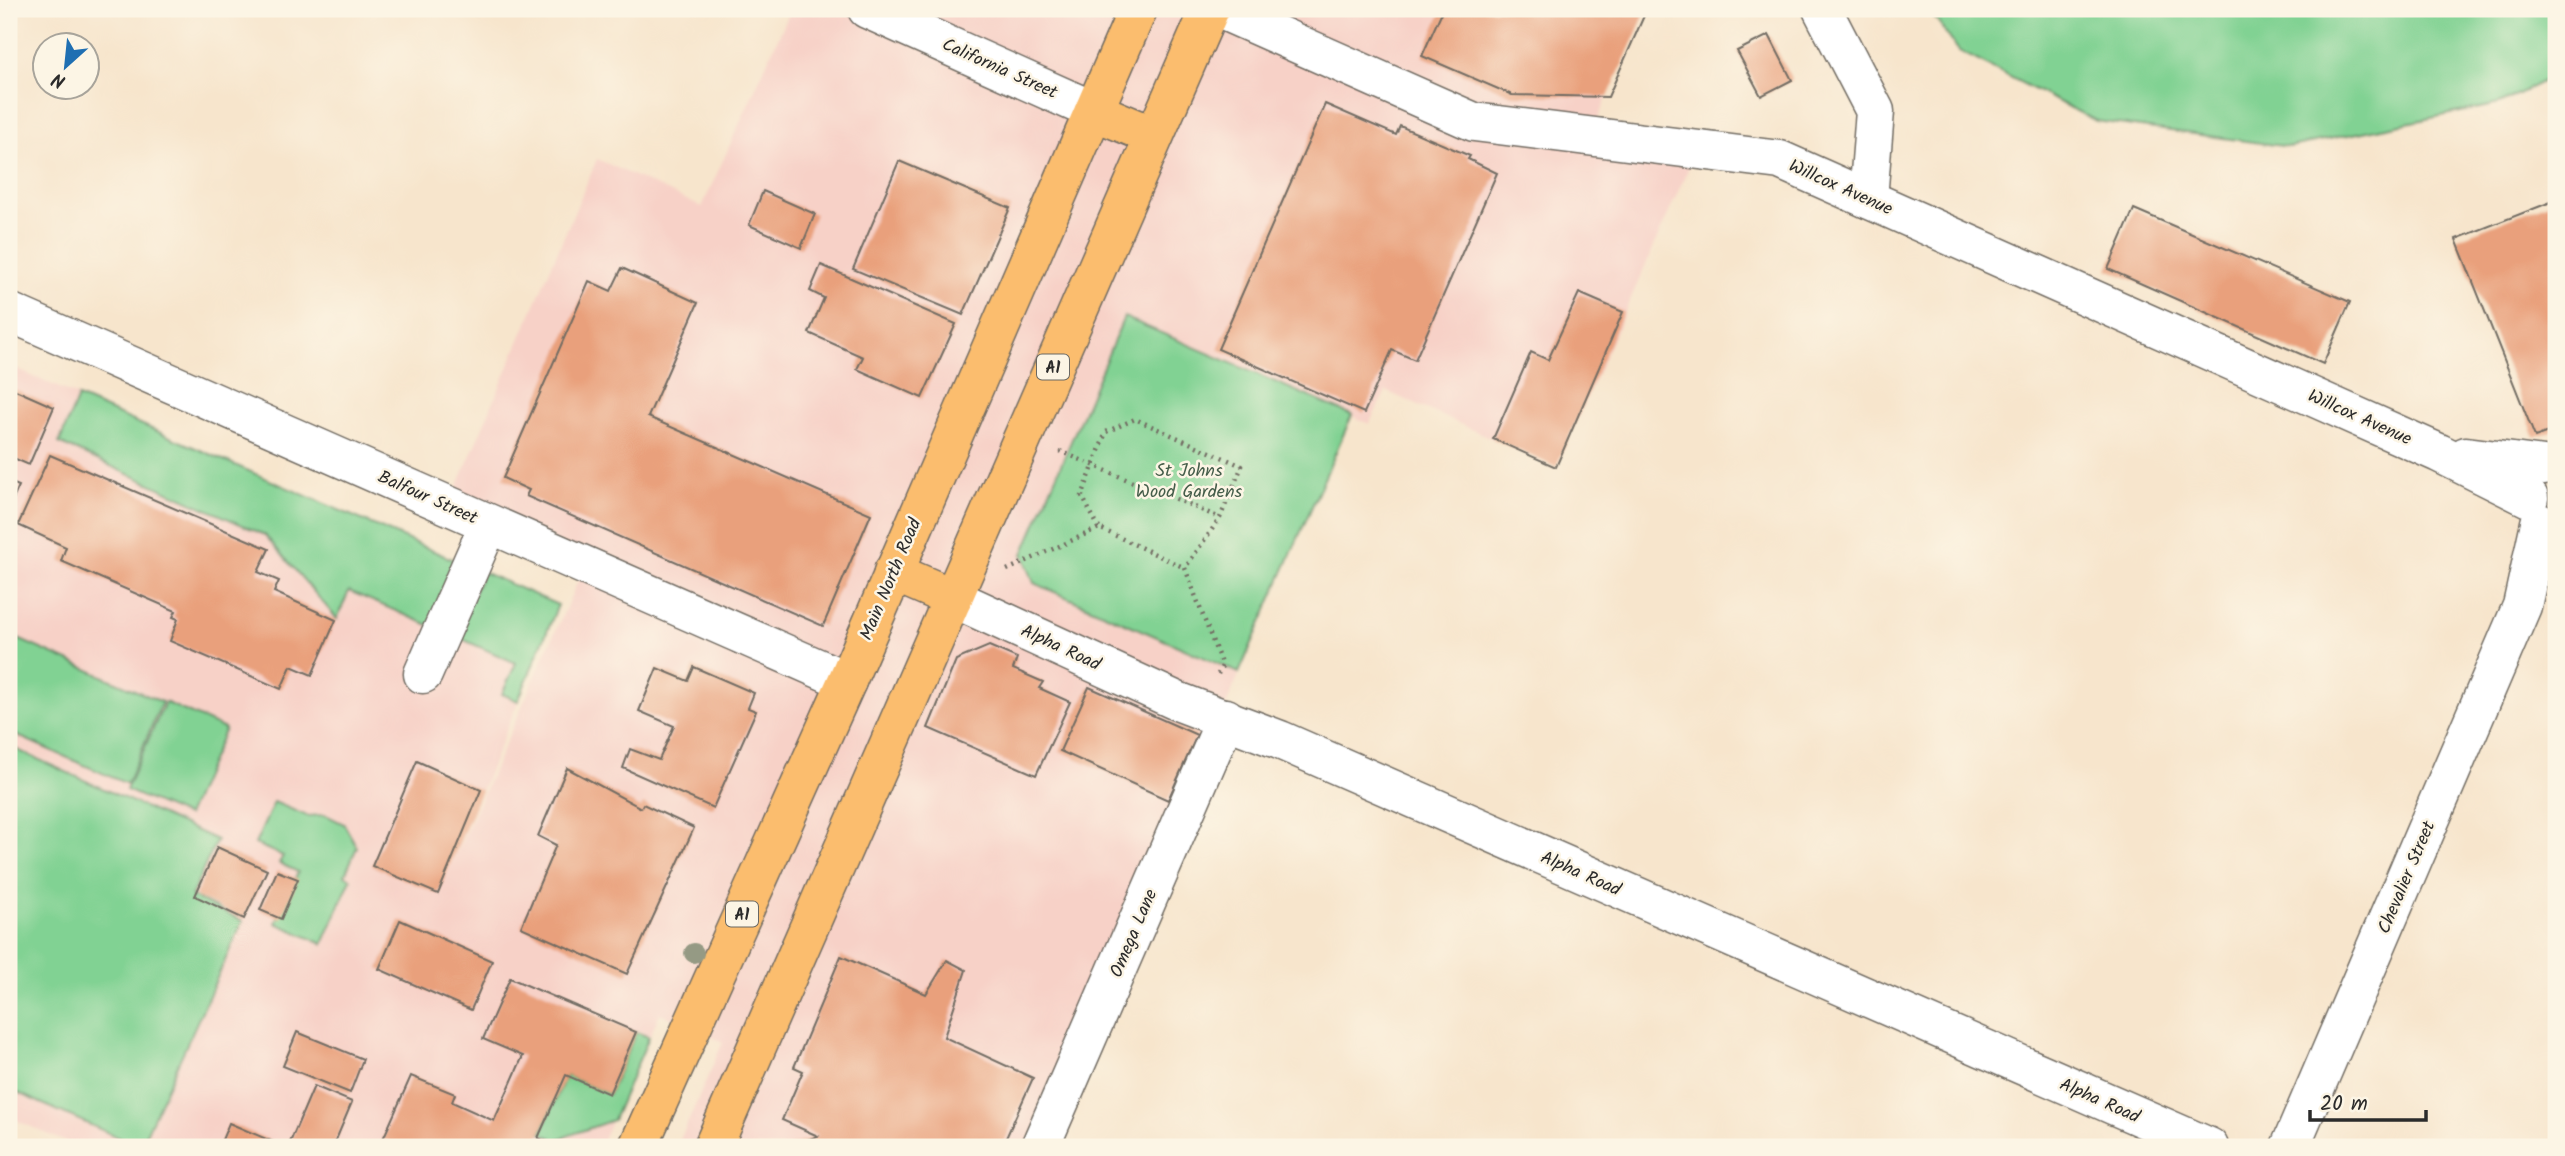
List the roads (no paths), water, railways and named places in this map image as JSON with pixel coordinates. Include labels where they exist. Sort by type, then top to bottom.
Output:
[{"type":"highway","name":"Main North Road","points":[[638,1147],[847,681],[1138,9]]},
{"type":"highway","name":"A1","points":[[713,1147],[1210,9]]},
{"type":"highway","points":[[1094,111],[1154,136]]},
{"type":"highway","points":[[893,572],[953,598]]},
{"type":"street","name":"California Street","points":[[867,9],[1094,111]]},
{"type":"street","name":"Willcox Avenue","points":[[1219,9],[1474,122],[1780,160],[2440,453],[2547,506]]},
{"type":"street","points":[[1822,9],[1875,111],[1868,199]]},
{"type":"street","name":"Balfour Street","points":[[9,312],[847,681]]},
{"type":"street","name":"Chevalier Street","points":[[2290,1147],[2522,606],[2547,506]]},
{"type":"street","points":[[423,674],[489,524]]},
{"type":"street","name":"Alpha Road","points":[[953,598],[2209,1147]]},
{"type":"street","name":"Omega Lane","points":[[1040,1147],[1214,714]]},
{"type":"park label","name":"St Johns Wood Gardens","points":[[1189,480]]}]
